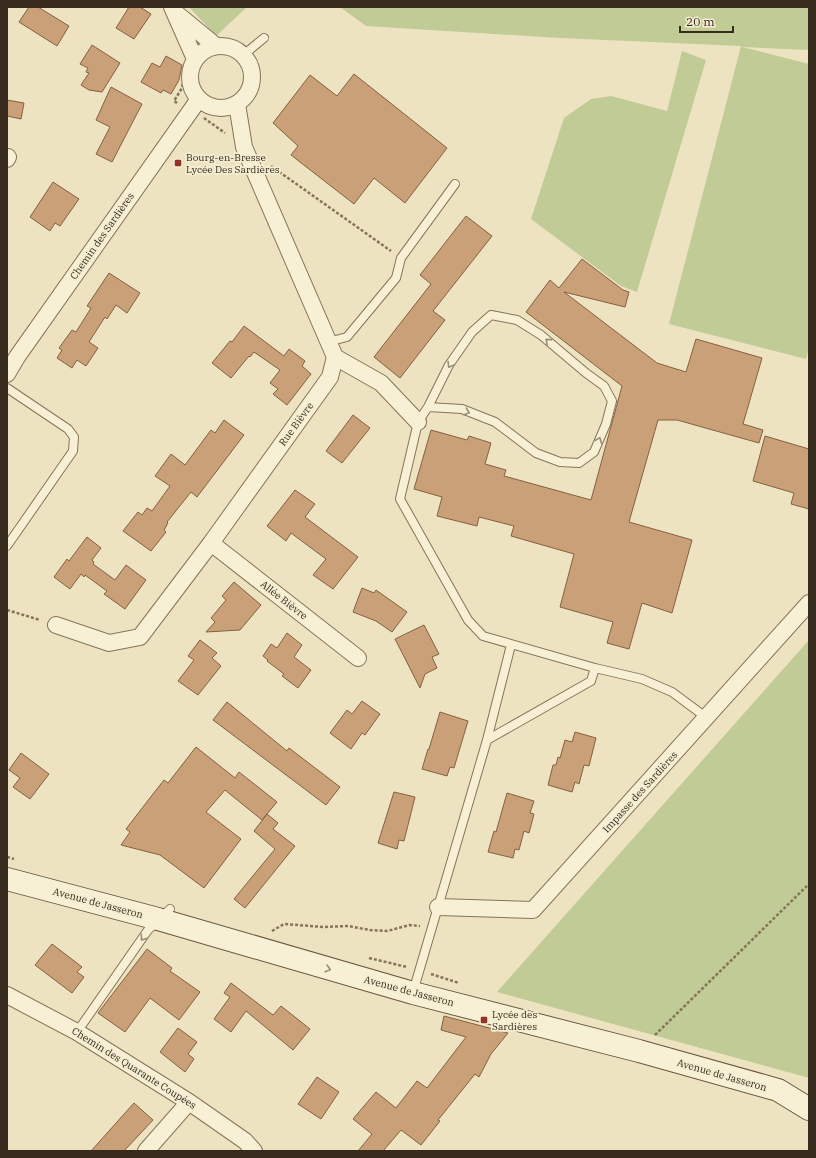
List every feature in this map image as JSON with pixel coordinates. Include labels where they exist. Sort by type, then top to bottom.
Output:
[{"type":"main road","name":"Avenue de Jasseron","points":[[7,864],[164,914],[632,1050],[778,1090],[809,1109]]},
{"type":"main road","name":"Avenue de Jasseron","points":[[7,879],[164,914],[321,952],[415,986],[647,1042],[780,1082],[809,1095]]},
{"type":"street","points":[[173,9],[216,46]]},
{"type":"street","points":[[173,9],[195,59]]},
{"type":"street","points":[[216,46],[237,50],[242,56],[248,61],[252,71],[251,84],[248,94],[237,104],[222,108],[195,104],[190,71],[195,59],[206,50],[216,46]]},
{"type":"street","name":"Chemin des Sardières","points":[[7,374],[12,354],[195,104]]},
{"type":"street","points":[[237,104],[244,147],[335,357],[381,382],[418,422]]},
{"type":"street","name":"Rue Bièvre","points":[[56,625],[109,643],[140,637],[211,543],[330,376],[335,357]]},
{"type":"street","name":"Allée Bièvre","points":[[211,543],[358,658]]},
{"type":"street","name":"Impasse des Sardières","points":[[438,907],[533,910],[809,603]]},
{"type":"street","name":"Chemin des Quarante Coupées","points":[[7,995],[77,1032],[189,1102],[245,1141],[254,1151]]},
{"type":"street","points":[[146,1151],[189,1102]]},
{"type":"lane","points":[[242,56],[264,38]]},
{"type":"lane","points":[[328,342],[347,337],[396,278],[401,258],[455,184]]},
{"type":"lane","points":[[428,408],[462,409],[495,422],[536,453],[560,462],[579,463],[594,452],[606,424],[612,401],[604,386],[586,373],[541,335],[516,320],[490,314],[472,332],[449,365],[428,408],[418,422],[400,499],[468,620],[483,636],[595,668],[642,678],[672,692],[707,718]]},
{"type":"lane","points":[[7,388],[68,429],[74,437],[73,451],[7,546]]},
{"type":"lane","points":[[415,986],[487,740],[511,645]]},
{"type":"lane","points":[[487,740],[591,681],[595,668]]},
{"type":"lane","points":[[77,1032],[148,930],[164,914]]},
{"type":"path","points":[[195,104],[244,147]]},
{"type":"path","points":[[269,165],[401,258]]},
{"type":"path","points":[[7,610],[56,625]]},
{"type":"path","points":[[647,1042],[809,884]]},
{"type":"path","points":[[262,938],[284,924],[323,927],[348,926],[387,931],[410,925],[432,926]]},
{"type":"green space","points":[[189,7],[247,7],[216,36]]},
{"type":"green space","points":[[340,7],[809,7],[809,50],[742,47],[809,64],[809,348],[806,359],[669,324],[741,46],[560,38],[366,26]]},
{"type":"green space","points":[[682,51],[706,60],[637,292],[621,286],[531,219],[564,118],[591,99],[611,96],[667,111]]},
{"type":"green space","points":[[809,640],[809,1078],[497,992]]},
{"type":"building","points":[[29,7],[38,7],[69,26],[57,46],[19,22]]},
{"type":"building","points":[[129,7],[140,7],[151,14],[134,39],[116,28]]},
{"type":"building","points":[[92,45],[120,63],[102,92],[89,90],[81,85],[89,73],[86,72],[88,68],[80,64]]},
{"type":"building","points":[[166,56],[182,65],[179,80],[171,94],[163,90],[161,93],[141,82],[152,63],[160,67]]},
{"type":"building","points":[[354,74],[447,148],[405,203],[374,178],[354,204],[291,155],[298,146],[273,123],[310,75],[337,96]]},
{"type":"building","points":[[111,87],[142,104],[112,162],[96,154],[110,127],[96,120]]},
{"type":"building","points":[[7,100],[24,103],[21,119],[7,116]]},
{"type":"building","points":[[53,182],[79,199],[60,226],[55,223],[50,231],[30,217]]},
{"type":"building","points":[[466,216],[492,236],[433,311],[445,320],[400,378],[374,357],[431,284],[420,275]]},
{"type":"building","points":[[582,259],[623,290],[629,292],[625,307],[564,292],[657,363],[686,372],[696,339],[762,358],[743,424],[763,430],[759,443],[677,420],[658,420],[629,522],[692,540],[672,613],[642,603],[629,649],[607,643],[613,622],[560,607],[574,554],[511,536],[514,526],[479,517],[477,526],[437,516],[442,497],[414,489],[431,430],[467,440],[469,436],[491,443],[485,464],[506,470],[504,476],[591,500],[622,386],[526,312],[550,280],[559,288]]},
{"type":"building","points":[[109,273],[140,293],[127,313],[116,305],[107,319],[105,317],[89,342],[98,348],[86,366],[77,360],[72,368],[57,358],[62,350],[59,348],[72,330],[76,332],[91,308],[87,306]]},
{"type":"building","points":[[244,326],[284,356],[289,349],[305,361],[302,366],[311,374],[287,405],[273,394],[278,389],[270,383],[280,370],[254,352],[231,378],[212,363],[230,341],[232,342]]},
{"type":"building","points":[[353,415],[370,428],[342,463],[326,451]]},
{"type":"building","points":[[224,420],[244,435],[197,497],[191,492],[167,522],[168,523],[164,530],[166,532],[151,551],[123,531],[138,512],[142,515],[147,508],[152,511],[170,486],[155,476],[171,454],[185,465],[211,430],[215,433]]},
{"type":"building","points":[[765,436],[809,449],[809,509],[791,504],[794,493],[753,481]]},
{"type":"building","points":[[295,490],[315,504],[305,517],[358,557],[333,589],[313,575],[326,559],[291,533],[286,541],[267,526]]},
{"type":"building","points":[[87,537],[101,548],[92,560],[94,562],[93,564],[115,580],[126,565],[146,580],[125,609],[104,594],[107,591],[85,575],[84,577],[81,574],[70,589],[54,577],[67,559],[69,561]]},
{"type":"building","points":[[234,582],[261,605],[240,630],[206,632],[215,622],[211,618],[226,600],[222,596]]},
{"type":"building","points":[[362,588],[374,593],[376,590],[407,612],[392,632],[376,621],[353,612]]},
{"type":"building","points":[[424,625],[439,654],[432,657],[437,668],[425,674],[420,688],[395,639]]},
{"type":"building","points":[[287,633],[302,645],[294,657],[311,670],[298,688],[282,676],[284,674],[263,656],[271,644],[277,648]]},
{"type":"building","points":[[200,640],[217,653],[212,658],[221,666],[198,695],[178,681],[194,660],[188,656]]},
{"type":"building","points":[[362,701],[380,714],[365,735],[362,733],[351,749],[330,733],[347,710],[352,714]]},
{"type":"building","points":[[227,702],[287,751],[289,748],[340,787],[326,805],[213,720]]},
{"type":"building","points":[[440,712],[468,721],[454,768],[450,767],[447,776],[422,769]]},
{"type":"building","points":[[575,732],[596,738],[589,766],[584,765],[579,784],[575,782],[572,792],[548,785],[553,765],[556,765],[558,757],[560,758],[565,740],[572,742]]},
{"type":"building","points":[[196,747],[235,778],[239,772],[277,802],[262,820],[225,790],[206,812],[241,839],[204,888],[160,855],[121,845],[130,832],[126,829],[164,780],[168,783]]},
{"type":"building","points":[[21,753],[49,774],[30,799],[13,787],[20,778],[9,770]]},
{"type":"building","points":[[394,792],[415,797],[404,841],[399,840],[397,849],[378,843]]},
{"type":"building","points":[[507,793],[534,801],[530,813],[534,814],[529,833],[524,831],[519,850],[515,849],[513,858],[488,852],[494,831],[496,832]]},
{"type":"building","points":[[267,814],[278,823],[273,829],[295,846],[245,908],[234,899],[275,849],[254,831]]},
{"type":"building","points":[[52,944],[82,967],[77,972],[84,977],[72,993],[35,965]]},
{"type":"building","points":[[147,949],[172,968],[170,971],[200,992],[179,1020],[150,998],[125,1032],[98,1013]]},
{"type":"building","points":[[231,983],[273,1015],[281,1006],[310,1029],[293,1050],[246,1011],[231,1032],[214,1019],[230,997],[224,993]]},
{"type":"building","points":[[444,1016],[508,1033],[491,1054],[479,1077],[475,1074],[438,1120],[440,1121],[421,1145],[401,1130],[383,1151],[358,1151],[372,1134],[353,1119],[376,1092],[396,1108],[417,1081],[427,1088],[466,1037],[441,1030]]},
{"type":"building","points":[[178,1028],[197,1042],[188,1054],[194,1059],[185,1072],[160,1052]]},
{"type":"building","points":[[317,1077],[339,1092],[321,1119],[298,1104]]},
{"type":"building","points":[[134,1103],[153,1120],[124,1151],[91,1151]]},
{"type":"place","name":"Bourg-en-Bresse Lycée Des Sardières","points":[[178,163]]},
{"type":"place","name":"Lycée des Sardières","points":[[484,1020]]}]
